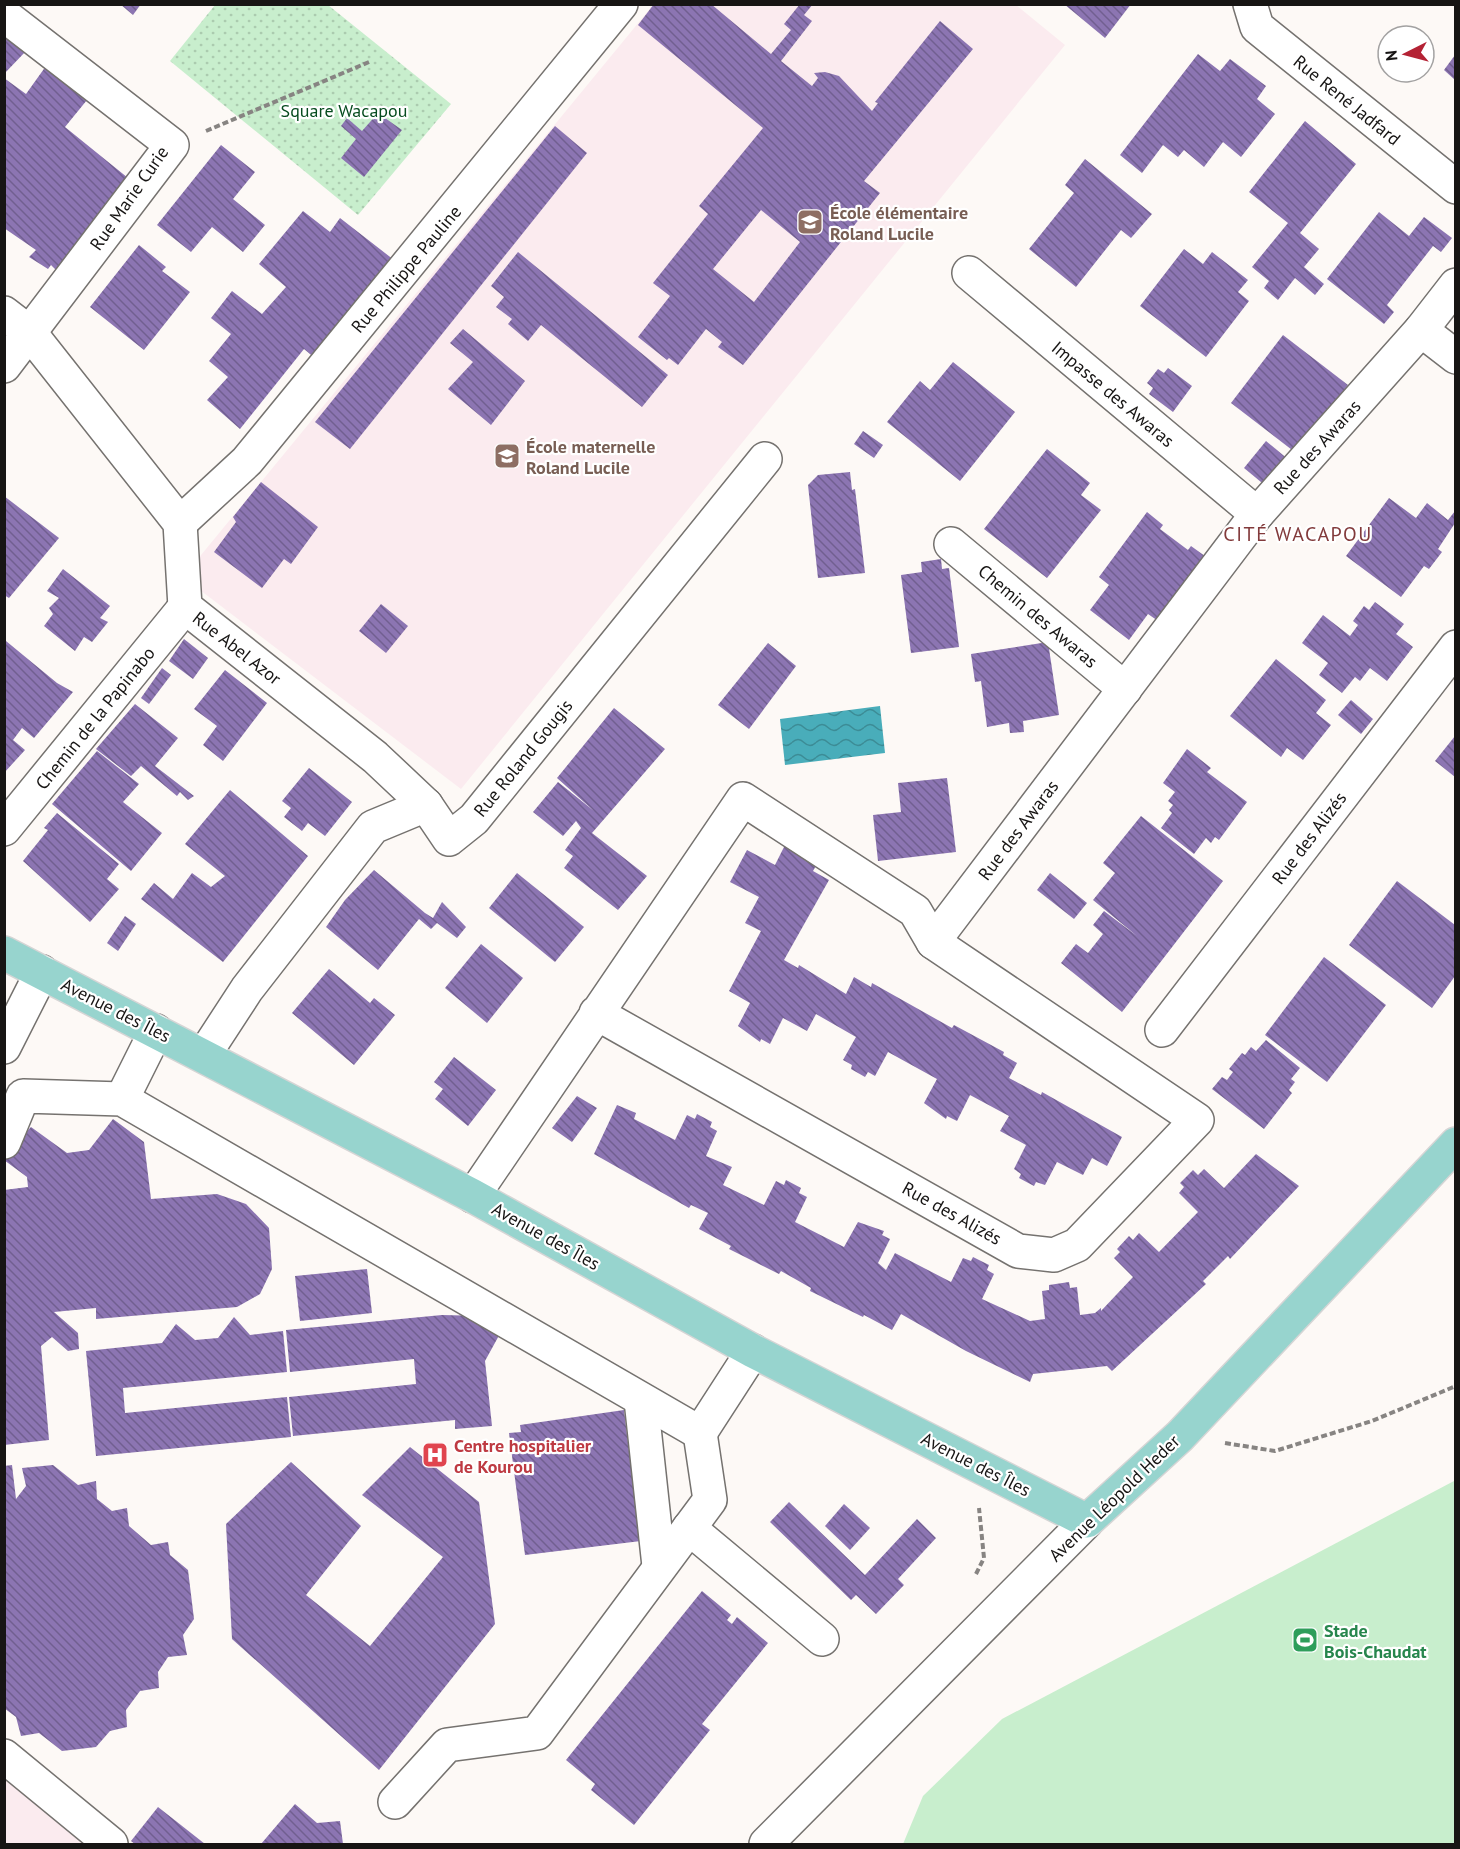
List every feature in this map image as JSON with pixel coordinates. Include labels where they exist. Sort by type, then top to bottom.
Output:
[{"type":"main road","name":"Avenue des Îles","points":[[4,953],[474,1196],[753,1351],[1088,1521]]},
{"type":"main road","name":"Avenue Léopold Heder","points":[[1088,1521],[1180,1436],[1455,1144]]},
{"type":"street","name":"Rue Philippe Pauline","points":[[180,523],[247,461],[621,4]]},
{"type":"street","name":"Rue René Jadfard","points":[[1250,4],[1257,27],[1455,187]]},
{"type":"street","name":"Rue Marie Curie","points":[[4,15],[172,145],[4,366]]},
{"type":"street","name":"Impasse des Awaras","points":[[969,273],[1257,514]]},
{"type":"street","points":[[1455,285],[1421,330],[1455,357]]},
{"type":"street","points":[[4,313],[30,333],[180,523]]},
{"type":"street","name":"Rue des Awaras","points":[[933,942],[1257,514],[1421,330]]},
{"type":"street","name":"Rue Roland Gougis","points":[[426,805],[449,839],[474,819],[765,459]]},
{"type":"street","name":"Rue Abel Azor","points":[[180,523],[185,607],[375,758],[426,805]]},
{"type":"street","name":"Chemin des Awaras","points":[[951,544],[1125,689]]},
{"type":"street","name":"Chemin de la Papinabo","points":[[4,829],[185,607]]},
{"type":"street","name":"Rue des Alizés","points":[[1162,1029],[1455,647]]},
{"type":"street","points":[[474,1196],[742,799],[915,910],[933,942]]},
{"type":"street","points":[[204,1055],[247,989],[373,827],[426,805]]},
{"type":"street","name":"Rue des Alizés","points":[[596,1013],[1018,1251],[1054,1255],[1077,1245],[1197,1120],[933,942]]},
{"type":"street","points":[[4,1047],[42,972]]},
{"type":"street","points":[[122,1099],[156,1031]]},
{"type":"street","points":[[4,1052],[23,1096],[4,1142]]},
{"type":"street","points":[[23,1096],[122,1099],[700,1433]]},
{"type":"street","points":[[395,1802],[447,1744],[537,1732],[710,1500],[700,1433],[753,1351]]},
{"type":"street","points":[[641,1400],[659,1566]]},
{"type":"street","name":"Avenue Léopold Heder","points":[[766,1845],[1088,1521]]},
{"type":"street","points":[[689,1528],[822,1639]]},
{"type":"street","points":[[4,1756],[111,1845]]},
{"type":"path","points":[[172,145],[369,62]]},
{"type":"path","points":[[1180,1436],[1275,1451],[1372,1421],[1455,1386]]},
{"type":"shaded area","name":"École maternelle Roland Lucile","points":[[653,5],[1016,5],[1065,45],[461,789],[183,577]]},
{"type":"shaded area","points":[[5,1761],[107,1844],[5,1844]]},
{"type":"green space","name":"Square Wacapou","points":[[215,5],[328,5],[451,104],[358,215],[170,61]]},
{"type":"green space","name":"Stade Bois-Chaudat","points":[[1454,1481],[1455,1844],[903,1844],[923,1796],[1002,1719]]},
{"type":"water","points":[[880,706],[885,753],[785,765],[780,719]]},
{"type":"building","points":[[120,4],[141,4],[133,15]]},
{"type":"building","points":[[654,4],[711,4],[771,54],[791,30],[784,24],[800,4],[813,4],[804,15],[812,21],[781,61],[812,86],[818,78],[814,73],[825,72],[839,76],[872,111],[878,103],[875,102],[940,21],[973,49],[864,181],[880,193],[743,365],[718,347],[722,342],[706,329],[678,365],[669,358],[667,360],[638,337],[670,296],[653,283],[708,214],[699,206],[763,128],[638,25]],"holes":[[[761,210],[800,242],[754,302],[713,269]]]},
{"type":"building","points":[[1064,4],[1131,4],[1105,38]]},
{"type":"building","points":[[4,34],[27,50],[4,74]]},
{"type":"building","points":[[1198,54],[1220,71],[1230,59],[1266,86],[1257,99],[1275,114],[1241,157],[1223,142],[1204,167],[1184,150],[1178,157],[1163,145],[1142,173],[1120,155]]},
{"type":"building","points":[[1455,55],[1455,80],[1444,70]]},
{"type":"building","points":[[46,66],[87,100],[65,127],[128,178],[56,270],[51,265],[48,269],[29,257],[36,250],[4,228],[4,78],[26,94]]},
{"type":"building","points":[[378,113],[402,130],[364,177],[341,158],[356,139],[341,126],[347,118],[362,131]]},
{"type":"building","points":[[1305,121],[1356,164],[1300,233],[1319,249],[1304,267],[1324,284],[1315,295],[1295,278],[1278,300],[1264,288],[1269,281],[1252,267],[1288,223],[1249,192]]},
{"type":"building","points":[[555,126],[587,153],[350,449],[315,422]]},
{"type":"building","points":[[221,145],[255,172],[233,199],[265,225],[243,252],[212,227],[191,252],[157,225]]},
{"type":"building","points":[[1085,159],[1152,214],[1131,238],[1121,230],[1076,287],[1029,249],[1074,193],[1065,185]]},
{"type":"building","points":[[303,211],[330,232],[340,218],[394,260],[316,359],[304,349],[240,429],[207,400],[228,377],[209,361],[231,334],[211,318],[232,291],[262,314],[286,287],[259,264]]},
{"type":"building","points":[[1379,212],[1409,236],[1424,217],[1452,238],[1441,252],[1433,246],[1387,305],[1394,312],[1384,324],[1327,279]]},
{"type":"building","points":[[139,245],[166,267],[162,271],[190,292],[144,350],[90,307]]},
{"type":"building","points":[[1184,249],[1203,264],[1212,252],[1248,280],[1238,292],[1249,301],[1206,357],[1140,306]]},
{"type":"building","points":[[518,252],[668,375],[642,407],[541,325],[528,341],[508,324],[512,319],[496,307],[504,297],[491,286]]},
{"type":"building","points":[[463,329],[525,381],[491,425],[448,389],[473,362],[450,343]]},
{"type":"building","points":[[1283,335],[1348,385],[1296,453],[1231,403]]},
{"type":"building","points":[[953,362],[1015,412],[960,481],[887,422],[920,381],[930,390]]},
{"type":"building","points":[[1168,368],[1192,386],[1173,412],[1149,394],[1153,388],[1147,383],[1158,369],[1164,373]]},
{"type":"building","points":[[863,431],[883,445],[874,458],[854,444]]},
{"type":"building","points":[[1266,441],[1289,460],[1267,487],[1244,468]]},
{"type":"building","points":[[1047,449],[1090,483],[1081,495],[1101,510],[1047,578],[984,529]]},
{"type":"building","points":[[850,472],[852,490],[855,489],[865,573],[818,578],[808,485],[818,475]]},
{"type":"building","points":[[261,482],[318,527],[291,564],[284,559],[262,588],[214,552],[236,522],[233,517]]},
{"type":"building","points":[[4,496],[59,538],[9,598],[4,595]]},
{"type":"building","points":[[1389,498],[1416,518],[1427,503],[1448,520],[1455,511],[1455,523],[1438,549],[1442,552],[1429,569],[1424,566],[1401,597],[1346,556]]},
{"type":"building","points":[[1147,512],[1163,525],[1160,529],[1188,550],[1191,546],[1209,559],[1161,623],[1148,614],[1129,640],[1090,610],[1109,585],[1099,577]]},
{"type":"building","points":[[941,559],[942,569],[949,568],[959,647],[911,653],[901,575],[922,572],[921,562]]},
{"type":"building","points":[[63,569],[110,606],[100,618],[108,622],[92,642],[84,637],[75,651],[44,626],[53,614],[49,608],[59,598],[47,591]]},
{"type":"building","points":[[1375,602],[1404,624],[1396,634],[1413,647],[1387,681],[1370,668],[1360,681],[1355,677],[1342,693],[1319,675],[1328,663],[1302,643],[1323,615],[1350,636],[1358,625],[1353,621],[1364,606],[1369,610]]},
{"type":"building","points":[[381,604],[408,626],[386,653],[359,631]]},
{"type":"building","points":[[184,639],[208,658],[193,679],[169,661]]},
{"type":"building","points":[[6,641],[57,683],[73,692],[34,738],[22,728],[13,740],[25,750],[4,773]]},
{"type":"building","points":[[1048,642],[1059,715],[1023,721],[1024,732],[1010,733],[1009,723],[987,727],[981,681],[975,682],[971,654]]},
{"type":"building","points":[[768,643],[796,666],[749,729],[718,705]]},
{"type":"building","points":[[1276,659],[1326,700],[1316,713],[1331,725],[1303,760],[1287,748],[1281,757],[1230,716]]},
{"type":"building","points":[[162,668],[171,675],[149,704],[141,698]]},
{"type":"building","points":[[225,670],[267,703],[223,761],[203,745],[217,726],[194,709]]},
{"type":"building","points":[[1351,700],[1373,719],[1361,734],[1338,715]]},
{"type":"building","points":[[135,704],[178,738],[155,766],[194,796],[188,800],[180,792],[177,796],[141,766],[131,776],[96,749]]},
{"type":"building","points":[[614,708],[665,749],[592,833],[647,876],[618,910],[564,868],[573,856],[565,850],[581,828],[576,821],[563,836],[533,812],[558,782],[594,811],[557,778]]},
{"type":"building","points":[[1455,736],[1455,777],[1435,761]]},
{"type":"building","points":[[1187,749],[1211,768],[1207,772],[1247,802],[1219,840],[1215,837],[1211,843],[1206,838],[1194,854],[1161,828],[1172,813],[1169,810],[1173,805],[1168,801],[1175,792],[1163,783]]},
{"type":"building","points":[[97,751],[139,784],[123,802],[162,833],[131,871],[52,804]]},
{"type":"building","points":[[309,768],[352,802],[325,836],[308,823],[302,831],[284,817],[291,808],[282,801]]},
{"type":"building","points":[[947,778],[956,852],[878,861],[873,815],[901,812],[898,783]]},
{"type":"building","points":[[230,790],[308,856],[223,962],[141,899],[154,883],[173,899],[192,873],[211,887],[225,876],[185,844]]},
{"type":"building","points":[[57,813],[119,864],[107,879],[119,889],[90,922],[23,861],[48,830],[44,828]]},
{"type":"building","points":[[1141,816],[1223,881],[1122,1012],[1061,963],[1076,944],[1088,953],[1103,934],[1093,925],[1104,911],[1137,936],[1093,900],[1115,873],[1103,863]]},
{"type":"building","points":[[788,839],[821,857],[813,871],[829,880],[784,960],[798,968],[799,965],[846,994],[854,977],[871,987],[872,983],[952,1028],[954,1025],[1004,1052],[1003,1055],[1017,1063],[1009,1078],[1041,1095],[1042,1092],[1122,1137],[1107,1166],[1092,1158],[1083,1175],[1057,1162],[1045,1185],[1036,1182],[1034,1186],[1019,1178],[1021,1174],[1014,1169],[1026,1145],[1000,1131],[1009,1116],[970,1095],[957,1121],[947,1116],[946,1119],[924,1103],[937,1079],[888,1052],[875,1076],[868,1072],[865,1077],[851,1069],[852,1065],[843,1060],[856,1037],[816,1014],[807,1031],[783,1018],[770,1044],[761,1039],[760,1042],[738,1026],[750,1003],[729,991],[761,931],[745,923],[759,897],[730,882],[747,850],[775,865]]},
{"type":"building","points":[[374,870],[433,918],[442,902],[466,927],[457,938],[437,923],[431,929],[419,919],[378,970],[326,927],[345,900]]},
{"type":"building","points":[[517,873],[584,927],[555,962],[489,908]]},
{"type":"building","points":[[1050,873],[1087,903],[1074,919],[1037,890]]},
{"type":"building","points":[[1397,881],[1455,925],[1455,976],[1432,1008],[1349,945]]},
{"type":"building","points":[[125,916],[136,924],[118,951],[107,943]]},
{"type":"building","points":[[481,944],[523,978],[487,1023],[445,988]]},
{"type":"building","points":[[1324,957],[1386,1005],[1327,1082],[1265,1035]]},
{"type":"building","points":[[329,969],[370,1003],[374,998],[395,1015],[354,1065],[292,1013]]},
{"type":"building","points":[[1266,1040],[1300,1068],[1291,1079],[1295,1082],[1289,1090],[1292,1093],[1264,1129],[1212,1089],[1222,1077],[1227,1080],[1233,1072],[1229,1069],[1242,1053],[1245,1055],[1251,1047],[1256,1051]]},
{"type":"building","points":[[454,1057],[496,1090],[468,1126],[435,1099],[443,1089],[434,1082]]},
{"type":"building","points":[[577,1096],[597,1108],[572,1142],[552,1128]]},
{"type":"building","points":[[617,1105],[636,1113],[634,1119],[675,1140],[687,1115],[695,1119],[697,1114],[712,1122],[710,1127],[717,1131],[706,1156],[732,1167],[723,1185],[764,1205],[776,1181],[784,1185],[786,1180],[801,1188],[799,1193],[807,1197],[795,1222],[844,1247],[858,1222],[884,1231],[882,1235],[890,1239],[878,1263],[886,1270],[895,1253],[951,1282],[963,1258],[971,1261],[973,1257],[989,1265],[987,1270],[994,1274],[982,1299],[1030,1321],[1045,1319],[1042,1291],[1049,1290],[1049,1285],[1069,1282],[1070,1288],[1077,1287],[1080,1315],[1095,1313],[1101,1308],[1101,1311],[1133,1277],[1114,1258],[1120,1252],[1117,1249],[1129,1236],[1133,1240],[1139,1233],[1159,1252],[1198,1212],[1179,1193],[1184,1187],[1180,1183],[1193,1170],[1198,1175],[1204,1169],[1224,1188],[1256,1154],[1299,1186],[1230,1259],[1228,1256],[1203,1281],[1206,1284],[1112,1371],[1107,1366],[1033,1374],[1030,1382],[966,1351],[901,1314],[892,1330],[864,1315],[863,1317],[810,1291],[811,1288],[781,1271],[779,1274],[729,1249],[731,1246],[699,1229],[708,1213],[691,1205],[689,1208],[594,1154]]},
{"type":"building","points":[[113,1119],[144,1142],[151,1199],[217,1194],[246,1204],[269,1228],[272,1269],[260,1294],[237,1307],[96,1319],[96,1308],[54,1312],[78,1333],[79,1349],[68,1351],[52,1337],[41,1346],[49,1440],[4,1445],[4,1190],[28,1187],[27,1177],[4,1160],[4,1155],[31,1127],[67,1153],[89,1150]]},
{"type":"building","points":[[367,1269],[372,1313],[300,1321],[295,1276]]},
{"type":"building","points":[[442,1315],[484,1316],[502,1330],[485,1361],[492,1426],[455,1429],[455,1420],[293,1436],[289,1397],[416,1384],[414,1359],[290,1372],[286,1330]]},
{"type":"building","points":[[234,1317],[250,1335],[283,1331],[287,1372],[123,1388],[125,1413],[287,1397],[291,1437],[96,1456],[86,1351],[162,1343],[176,1324],[195,1340],[218,1338]]},
{"type":"building","points":[[624,1410],[629,1451],[639,1450],[641,1541],[525,1555],[509,1433],[521,1432],[520,1425]]},
{"type":"building","points":[[410,1447],[479,1502],[495,1624],[379,1770],[232,1639],[226,1524],[291,1462],[361,1526],[306,1595],[370,1646],[443,1557],[362,1495]]},
{"type":"building","points":[[12,1465],[16,1499],[26,1486],[22,1468],[53,1465],[78,1485],[96,1481],[97,1499],[112,1511],[127,1508],[129,1526],[151,1545],[168,1542],[170,1555],[188,1570],[194,1619],[183,1635],[187,1655],[168,1657],[158,1672],[159,1688],[140,1691],[126,1710],[127,1727],[110,1731],[96,1747],[62,1751],[39,1733],[21,1736],[16,1717],[4,1708],[4,1466]]},
{"type":"building","points":[[789,1502],[865,1575],[917,1519],[936,1538],[898,1579],[904,1585],[876,1614],[856,1595],[851,1600],[770,1522]]},
{"type":"building","points":[[844,1504],[870,1528],[850,1550],[825,1526]]},
{"type":"building","points":[[702,1591],[731,1615],[727,1620],[732,1624],[737,1617],[768,1643],[702,1724],[710,1730],[634,1825],[591,1790],[595,1784],[566,1760]]},
{"type":"building","points":[[295,1804],[317,1823],[340,1821],[343,1844],[261,1844]]},
{"type":"building","points":[[158,1807],[205,1844],[135,1844],[131,1841]]},
{"type":"place","name":"École élémentaire Roland Lucile","points":[[810,222]]},
{"type":"place","name":"École maternelle Roland Lucile","points":[[507,456]]},
{"type":"place","name":"Centre hospitalier de Kourou","points":[[435,1455]]},
{"type":"place","name":"Stade Bois-Chaudat","points":[[1305,1640]]},
{"type":"district","name":"CITÉ WACAPOU","points":[[1298,534]]}]
